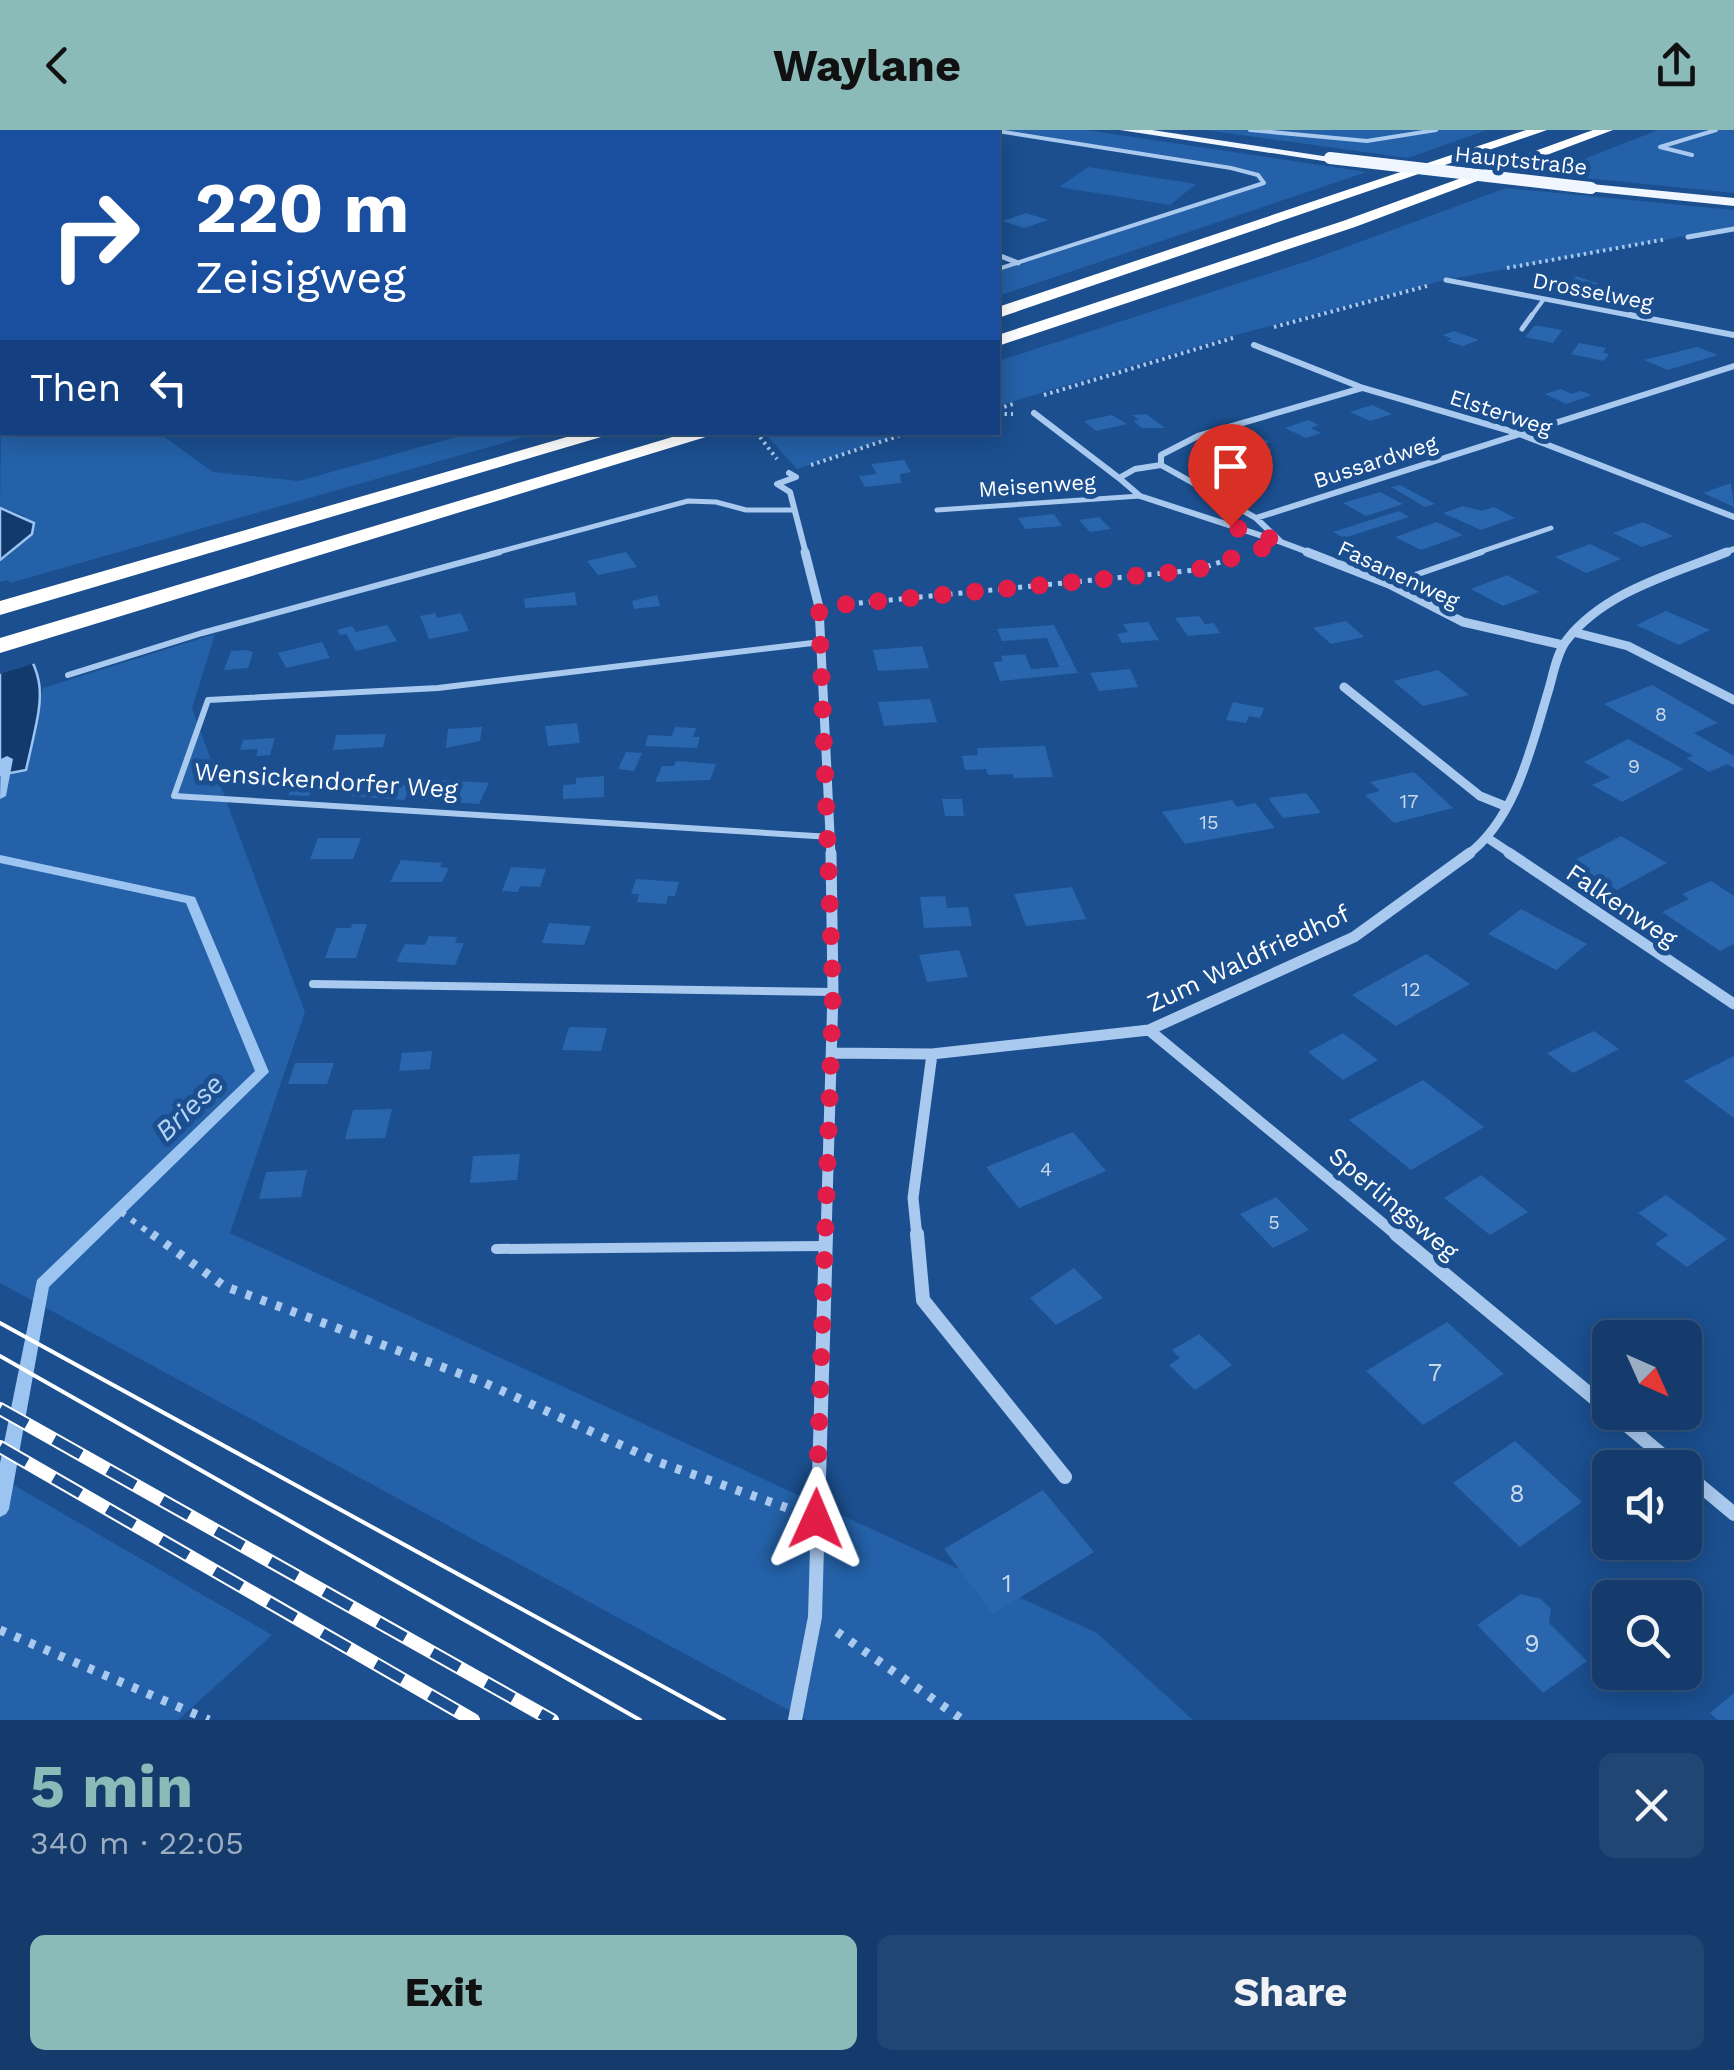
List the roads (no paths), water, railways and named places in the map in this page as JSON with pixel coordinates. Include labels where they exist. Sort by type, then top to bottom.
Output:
[{"type":"highway","points":[[1000,311],[1540,130]]},
{"type":"highway","points":[[1000,340],[1349,224],[1606,130]]},
{"type":"highway","points":[[1567,145],[1629,130]]},
{"type":"highway","points":[[0,608],[598,435]]},
{"type":"highway","points":[[0,646],[702,435]]},
{"type":"main road","name":"Hauptstraße","points":[[1126,130],[1330,158],[1734,202]]},
{"type":"street","points":[[1688,237],[1734,229]]},
{"type":"street","points":[[1000,256],[1018,263]]},
{"type":"street","name":"Drosselweg","points":[[1446,280],[1734,335]]},
{"type":"street","name":"Elsterweg","points":[[1254,345],[1363,388],[1517,432],[1734,517]]},
{"type":"street","name":"Bussardweg","points":[[1256,518],[1734,366]]},
{"type":"street","points":[[1119,478],[1135,468],[1161,465],[1161,455],[1198,436],[1363,388]]},
{"type":"street","name":"Fasanenweg","points":[[1034,413],[1140,496],[1281,542],[1389,584],[1463,622],[1563,645]]},
{"type":"street","name":"Fasanenweg","points":[[1161,465],[1256,518],[1281,542]]},
{"type":"street","points":[[789,473],[796,477],[777,484],[790,492],[819,607],[833,992],[814,1617],[796,1720]]},
{"type":"street","name":"Zum Waldfriedhof","points":[[833,1053],[932,1054],[1149,1030],[1354,937],[1489,840],[1525,766],[1563,645],[1573,632],[1601,609],[1734,548]]},
{"type":"street","points":[[1573,632],[1628,646],[1734,700]]},
{"type":"street","points":[[1344,687],[1480,796],[1505,806]]},
{"type":"street","name":"Falkenweg","points":[[1489,840],[1734,1004]]},
{"type":"street","name":"Sperlingsweg","points":[[1149,1030],[1592,1396]]},
{"type":"street","points":[[932,1054],[912,1198],[923,1300],[1065,1476]]},
{"type":"street","name":"Sperlingsweg","points":[[1633,1430],[1656,1450]]},
{"type":"street","points":[[1702,1488],[1734,1514]]},
{"type":"lane","points":[[1250,130],[1383,143],[1436,130]]},
{"type":"lane","points":[[1692,155],[1660,147],[1716,130]]},
{"type":"lane","points":[[1000,131],[1231,168],[1258,175],[1264,182],[1000,268]]},
{"type":"lane","points":[[1522,328],[1544,300]]},
{"type":"lane","name":"Meisenweg","points":[[936,510],[1140,496]]},
{"type":"lane","points":[[68,675],[202,633],[688,501],[716,502],[746,510],[794,510]]},
{"type":"lane","points":[[1389,584],[1551,528]]},
{"type":"lane","name":"Wensickendorfer Weg","points":[[821,642],[438,688],[208,700],[174,796],[830,837]]},
{"type":"lane","points":[[314,984],[833,992]]},
{"type":"lane","points":[[496,1249],[824,1246]]},
{"type":"waterway","name":"Briese","points":[[0,796],[7,759]]},
{"type":"waterway","name":"Briese","points":[[0,859],[191,900],[262,1072],[42,1284],[0,1509]]},
{"type":"tram line","points":[[0,1323],[724,1720]]},
{"type":"tram line","points":[[0,1356],[640,1720]]},
{"type":"railway","points":[[0,1409],[552,1720]]},
{"type":"railway","points":[[0,1447],[473,1720]]}]
